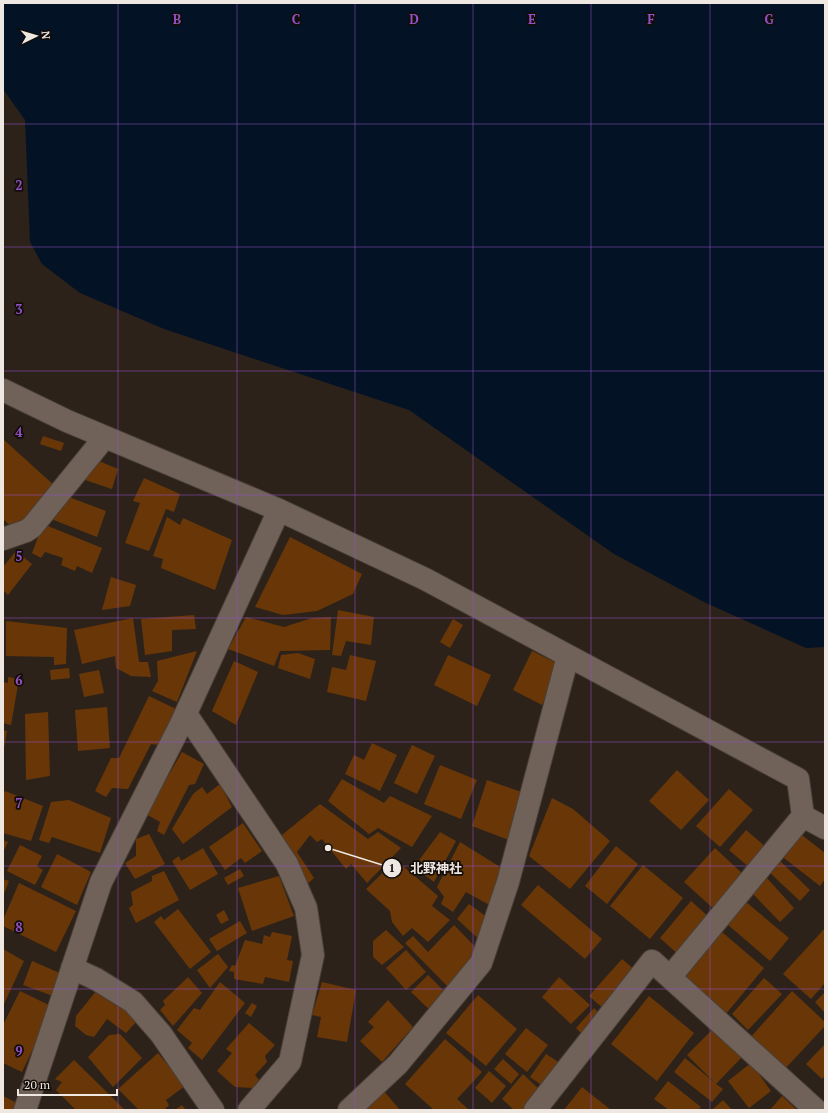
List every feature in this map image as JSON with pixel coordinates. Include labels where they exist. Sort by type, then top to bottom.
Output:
[{"type":"street","points":[[3,390],[105,437],[279,510],[425,579],[798,779],[803,816],[670,976]]},
{"type":"street","points":[[3,539],[26,531],[32,527],[105,437]]},
{"type":"street","points":[[25,1110],[101,882],[186,714],[279,510]]},
{"type":"street","points":[[349,1110],[398,1064],[481,963],[508,882],[568,656]]},
{"type":"street","points":[[186,714],[287,864],[306,908],[313,955],[290,1062],[249,1110]]},
{"type":"street","points":[[803,816],[825,828]]},
{"type":"street","points":[[535,1110],[652,961],[816,1110]]},
{"type":"street","points":[[72,968],[96,979],[132,1002],[161,1034],[213,1110]]},
{"type":"water","points":[[3,3],[825,3],[825,647],[806,648],[706,603],[614,554],[409,410],[164,329],[80,293],[42,264],[30,242],[25,120],[3,89]]},
{"type":"building","points":[[43,436],[64,443],[61,451],[40,444]]},
{"type":"building","points":[[3,439],[56,487],[17,532],[3,519]]},
{"type":"building","points":[[99,461],[118,469],[112,489],[85,480]]},
{"type":"building","points":[[144,478],[180,494],[174,512],[166,509],[149,551],[125,543],[140,503],[133,501]]},
{"type":"building","points":[[66,496],[106,511],[97,537],[46,517]]},
{"type":"building","points":[[167,517],[180,525],[183,518],[232,540],[215,590],[161,568],[163,559],[153,556]]},
{"type":"building","points":[[43,524],[102,548],[92,573],[77,566],[75,571],[61,565],[63,558],[45,552],[41,558],[32,553]]},
{"type":"building","points":[[290,537],[362,574],[353,594],[317,611],[283,615],[255,607]]},
{"type":"building","points":[[16,551],[32,564],[8,595],[3,590],[3,567]]},
{"type":"building","points":[[111,577],[136,585],[130,606],[102,610]]},
{"type":"building","points":[[338,610],[374,617],[371,645],[346,641],[341,656],[332,655]]},
{"type":"building","points":[[194,615],[196,629],[172,630],[172,651],[145,655],[141,619]]},
{"type":"building","points":[[246,617],[284,627],[312,618],[331,617],[330,650],[280,651],[274,666],[228,649]]},
{"type":"building","points":[[133,618],[139,662],[148,662],[151,677],[131,676],[116,668],[115,656],[82,664],[74,630]]},
{"type":"building","points":[[453,619],[463,625],[450,648],[440,642]]},
{"type":"building","points":[[6,621],[67,628],[66,664],[54,665],[54,657],[6,656]]},
{"type":"building","points":[[197,651],[177,702],[152,691],[158,681],[157,661]]},
{"type":"building","points":[[532,651],[561,665],[542,705],[513,690]]},
{"type":"building","points":[[298,653],[315,659],[310,679],[278,668],[281,655]]},
{"type":"building","points":[[350,655],[376,661],[366,701],[327,692],[332,667],[346,670]]},
{"type":"building","points":[[448,655],[491,675],[477,706],[434,685]]},
{"type":"building","points":[[234,661],[258,672],[236,725],[212,711]]},
{"type":"building","points":[[69,668],[70,678],[51,680],[50,670]]},
{"type":"building","points":[[99,670],[104,693],[84,697],[79,674]]},
{"type":"building","points":[[8,677],[19,679],[11,725],[3,723],[3,682],[8,683]]},
{"type":"building","points":[[149,696],[176,709],[158,745],[151,744],[128,789],[112,788],[106,797],[95,791],[111,758],[119,758]]},
{"type":"building","points":[[107,707],[110,748],[78,751],[75,710]]},
{"type":"building","points":[[48,712],[50,776],[26,780],[25,714]]},
{"type":"building","points":[[3,730],[7,731],[4,748],[3,748]]},
{"type":"building","points":[[372,743],[397,755],[380,791],[345,774],[354,755],[364,760]]},
{"type":"building","points":[[412,745],[435,756],[417,794],[394,783]]},
{"type":"building","points":[[182,752],[204,764],[195,784],[189,785],[164,835],[157,831],[160,822],[146,814]]},
{"type":"building","points":[[440,765],[477,780],[461,819],[424,804]]},
{"type":"building","points":[[677,770],[709,800],[681,830],[649,801]]},
{"type":"building","points":[[342,779],[384,803],[390,796],[432,816],[412,847],[378,828],[369,834],[328,801]]},
{"type":"building","points":[[487,780],[527,794],[511,841],[472,826]]},
{"type":"building","points":[[220,784],[232,807],[183,844],[172,829],[193,794],[202,787],[207,794]]},
{"type":"building","points":[[729,789],[753,810],[720,847],[696,826]]},
{"type":"building","points":[[5,791],[43,806],[31,841],[3,833],[3,794]]},
{"type":"building","points":[[552,798],[573,809],[610,841],[570,889],[529,856]]},
{"type":"building","points":[[69,800],[111,818],[100,853],[52,837],[49,843],[39,840],[51,802]]},
{"type":"building","points":[[320,804],[368,839],[378,832],[401,848],[367,883],[351,864],[346,869],[322,839],[317,842],[310,835],[297,852],[314,878],[303,888],[277,839]]},
{"type":"building","points":[[243,823],[262,851],[245,863],[241,858],[225,870],[209,847]]},
{"type":"building","points":[[746,830],[767,848],[750,868],[729,850]]},
{"type":"building","points":[[440,832],[456,841],[434,882],[414,867]]},
{"type":"building","points":[[798,832],[825,853],[825,879],[820,886],[780,855]]},
{"type":"building","points":[[149,834],[165,864],[135,879],[125,863],[136,856],[136,839]]},
{"type":"building","points":[[3,840],[8,842],[3,852]]},
{"type":"building","points":[[460,842],[505,870],[493,907],[466,892],[453,912],[441,904],[444,897],[437,887]]},
{"type":"building","points":[[20,845],[42,856],[37,866],[43,870],[35,885],[7,871]]},
{"type":"building","points":[[616,846],[638,864],[607,904],[585,886]]},
{"type":"building","points":[[203,848],[218,874],[190,890],[172,861],[179,856],[181,861]]},
{"type":"building","points":[[715,848],[745,876],[715,910],[684,882]]},
{"type":"building","points":[[57,854],[91,872],[77,905],[41,887]]},
{"type":"building","points":[[396,860],[438,896],[432,906],[450,920],[428,942],[412,928],[403,936],[392,922],[390,911],[366,889]]},
{"type":"building","points":[[779,860],[810,890],[800,901],[769,872]]},
{"type":"building","points":[[643,865],[683,898],[650,939],[610,906]]},
{"type":"building","points":[[240,869],[244,876],[228,885],[224,878]]},
{"type":"building","points":[[164,871],[179,900],[136,923],[129,908],[133,905],[131,892],[152,881],[152,876]]},
{"type":"building","points":[[279,876],[294,916],[252,931],[238,888]]},
{"type":"building","points":[[766,877],[794,908],[780,922],[750,891]]},
{"type":"building","points":[[3,879],[9,881],[3,896]]},
{"type":"building","points":[[19,883],[76,911],[56,952],[3,926],[3,920]]},
{"type":"building","points":[[538,885],[602,939],[585,959],[521,905]]},
{"type":"building","points":[[691,901],[711,919],[680,956],[660,938]]},
{"type":"building","points":[[746,902],[789,938],[770,961],[727,924]]},
{"type":"building","points":[[469,904],[491,920],[482,942],[457,919]]},
{"type":"building","points":[[178,909],[211,952],[190,969],[154,922],[161,916],[164,920]]},
{"type":"building","points":[[224,910],[229,920],[221,924],[216,915]]},
{"type":"building","points":[[240,921],[247,933],[217,951],[209,939]]},
{"type":"building","points":[[454,925],[480,952],[450,989],[405,943],[413,936],[428,952]]},
{"type":"building","points":[[825,928],[825,983],[811,999],[783,974]]},
{"type":"building","points":[[386,930],[404,947],[382,965],[373,957],[373,941]]},
{"type":"building","points":[[272,932],[292,936],[287,960],[293,961],[289,982],[265,977],[263,984],[234,979],[234,972],[229,971],[232,965],[235,966],[245,940],[262,944],[264,935],[270,937]]},
{"type":"building","points":[[722,932],[764,968],[725,1015],[682,977]]},
{"type":"building","points":[[3,949],[24,961],[3,1006]]},
{"type":"building","points":[[406,950],[426,972],[406,990],[386,968]]},
{"type":"building","points":[[218,954],[228,967],[210,988],[197,970]]},
{"type":"building","points":[[622,959],[637,972],[604,1009],[589,996]]},
{"type":"building","points":[[32,961],[62,974],[53,996],[23,985]]},
{"type":"building","points":[[428,975],[449,996],[433,1013],[411,992]]},
{"type":"building","points":[[188,977],[202,993],[173,1026],[160,1010],[165,1005],[163,1001]]},
{"type":"building","points":[[559,977],[590,1005],[571,1024],[542,997]]},
{"type":"building","points":[[764,978],[782,994],[748,1030],[732,1014]]},
{"type":"building","points":[[220,982],[245,1003],[202,1060],[188,1048],[192,1043],[177,1030],[194,1008],[200,1010]]},
{"type":"building","points":[[322,982],[356,990],[347,1042],[317,1037],[321,1017],[312,1015]]},
{"type":"building","points":[[97,990],[138,1020],[126,1033],[107,1019],[94,1037],[86,1035],[75,1026],[76,1016]]},
{"type":"building","points":[[20,991],[53,1007],[22,1072],[3,1063],[3,1025]]},
{"type":"building","points":[[792,991],[825,1022],[825,1026],[783,1071],[749,1039]]},
{"type":"building","points":[[825,992],[825,1013],[815,1002]]},
{"type":"building","points":[[478,995],[517,1029],[486,1066],[446,1033]]},
{"type":"building","points":[[649,996],[694,1033],[657,1081],[611,1044]]},
{"type":"building","points":[[388,1000],[413,1027],[382,1062],[360,1041],[374,1027],[368,1022]]},
{"type":"building","points":[[252,1003],[257,1006],[251,1017],[245,1013]]},
{"type":"building","points":[[594,1008],[604,1018],[586,1038],[576,1028]]},
{"type":"building","points":[[249,1023],[275,1045],[265,1056],[267,1062],[255,1075],[259,1080],[253,1088],[235,1087],[217,1071],[232,1053],[226,1049]]},
{"type":"building","points":[[526,1028],[548,1045],[527,1072],[505,1054]]},
{"type":"building","points":[[713,1029],[742,1057],[716,1084],[723,1089],[712,1102],[674,1072],[685,1058],[714,1082],[687,1055]]},
{"type":"building","points":[[120,1034],[142,1058],[113,1087],[88,1057],[109,1035]]},
{"type":"building","points":[[445,1039],[482,1072],[457,1099],[469,1110],[434,1110],[405,1084]]},
{"type":"building","points":[[825,1044],[825,1076],[822,1079],[806,1064]]},
{"type":"building","points":[[158,1053],[185,1086],[166,1100],[169,1105],[164,1110],[139,1110],[118,1089]]},
{"type":"building","points":[[546,1054],[563,1065],[547,1089],[530,1077]]},
{"type":"building","points":[[503,1059],[519,1074],[511,1084],[494,1069]]},
{"type":"building","points":[[74,1060],[125,1110],[76,1110],[56,1090],[62,1082],[55,1079]]},
{"type":"building","points":[[751,1063],[771,1091],[749,1108],[728,1081]]},
{"type":"building","points":[[489,1071],[506,1086],[492,1103],[475,1088]]},
{"type":"building","points":[[523,1074],[543,1093],[528,1110],[514,1110],[502,1099]]},
{"type":"building","points":[[668,1081],[701,1107],[698,1110],[669,1110],[654,1099]]},
{"type":"building","points":[[582,1087],[611,1110],[564,1110]]},
{"type":"building","points":[[383,1090],[400,1110],[362,1110]]},
{"type":"building","points":[[3,1096],[19,1104],[16,1110],[3,1110]]},
{"type":"building","points":[[782,1096],[797,1110],[770,1110]]},
{"type":"building","points":[[723,1100],[732,1110],[712,1110]]},
{"type":"building","points":[[182,1105],[186,1110],[175,1110]]},
{"type":"place","name":"北野神社","points":[[328,848]]}]
